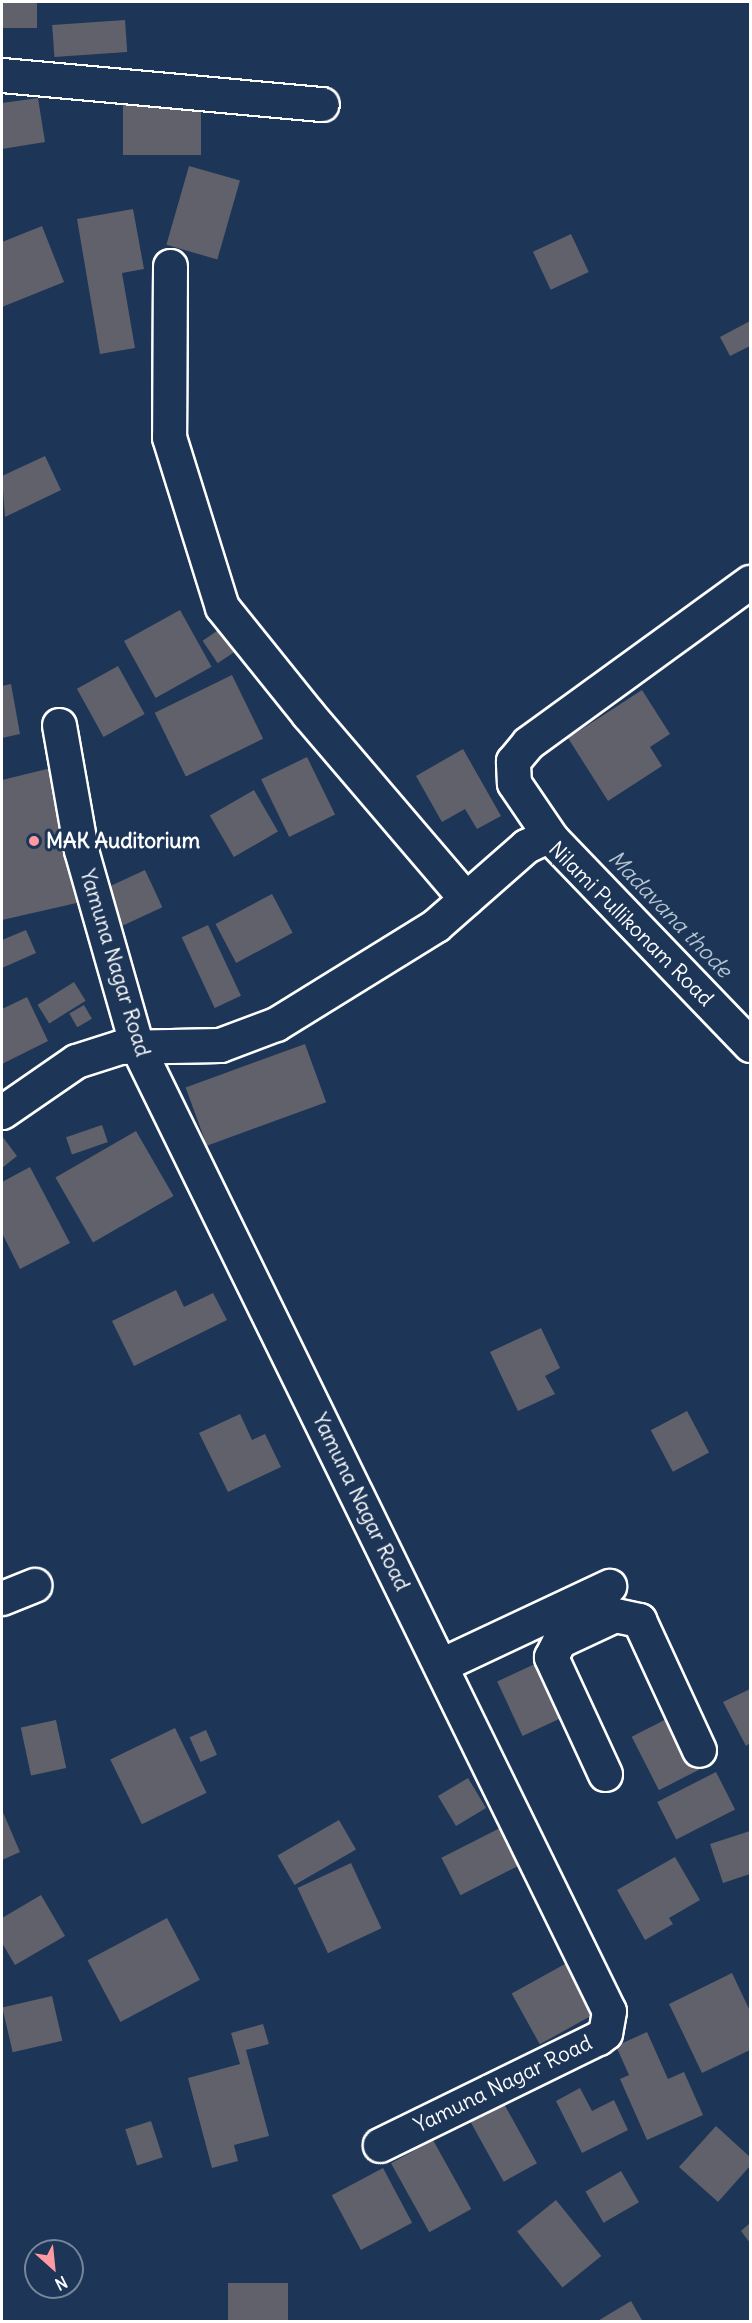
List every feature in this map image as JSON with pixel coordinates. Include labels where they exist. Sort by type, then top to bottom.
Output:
[{"type":"street","points":[[2,75],[322,104]]},
{"type":"street","points":[[170,266],[169,437],[222,607],[308,714],[466,899]]},
{"type":"street","points":[[552,839],[517,789],[513,761],[528,743],[750,582]]},
{"type":"street","name":"Yamuna Nagar Road","points":[[59,725],[81,850],[137,1046],[605,1999],[608,2022],[598,2038],[380,2145]]},
{"type":"street","name":"Nilami Pullikonam Road","points":[[2,1112],[76,1061],[137,1046],[220,1045],[276,1024],[436,925],[526,846],[541,839],[552,839],[750,1045]]},
{"type":"street","points":[[2,1598],[34,1585]]},
{"type":"street","points":[[605,1774],[551,1657],[553,1628],[609,1586]]},
{"type":"street","points":[[441,1665],[553,1628],[615,1614],[639,1620],[699,1750]]},
{"type":"building","points":[[2,2],[37,2],[37,28],[2,28]]},
{"type":"building","points":[[125,20],[127,52],[54,57],[52,25]]},
{"type":"building","points":[[38,98],[45,142],[2,149],[2,103]]},
{"type":"building","points":[[123,104],[201,104],[201,155],[123,155]]},
{"type":"building","points":[[189,166],[240,181],[217,259],[166,245]]},
{"type":"building","points":[[133,209],[144,269],[122,273],[135,348],[100,354],[77,219]]},
{"type":"building","points":[[42,226],[64,282],[2,307],[2,242]]},
{"type":"building","points":[[571,234],[589,272],[551,290],[533,252]]},
{"type":"building","points":[[750,321],[750,346],[730,356],[720,337]]},
{"type":"building","points":[[45,456],[61,490],[5,517],[2,476]]},
{"type":"building","points":[[180,610],[212,667],[156,698],[124,641]]},
{"type":"building","points":[[220,629],[235,651],[218,663],[203,641]]},
{"type":"building","points":[[118,666],[145,714],[104,737],[77,689]]},
{"type":"building","points":[[232,675],[263,739],[186,777],[155,713]]},
{"type":"building","points":[[11,684],[20,734],[2,738],[2,686]]},
{"type":"building","points":[[642,690],[670,734],[650,747],[662,766],[608,801],[568,738]]},
{"type":"building","points":[[463,749],[501,816],[477,829],[465,809],[442,822],[416,776]]},
{"type":"building","points":[[307,757],[335,815],[289,837],[261,779]]},
{"type":"building","name":"MAK Auditorium","points":[[51,768],[81,902],[2,920],[2,780]]},
{"type":"building","points":[[254,790],[278,832],[234,857],[210,816]]},
{"type":"building","points":[[145,870],[162,907],[120,927],[102,890]]},
{"type":"building","points":[[272,894],[293,933],[236,963],[215,924]]},
{"type":"building","points":[[208,925],[241,996],[215,1008],[182,937]]},
{"type":"building","points":[[26,930],[36,953],[2,968],[2,940]]},
{"type":"building","points":[[74,982],[86,1001],[49,1023],[38,1005]]},
{"type":"building","points":[[27,997],[48,1041],[2,1064],[2,1009]]},
{"type":"building","points":[[84,1005],[92,1019],[77,1027],[69,1014]]},
{"type":"building","points":[[305,1044],[326,1102],[207,1146],[186,1087]]},
{"type":"building","points":[[102,1125],[108,1142],[72,1154],[66,1137]]},
{"type":"building","points":[[136,1131],[173,1196],[93,1242],[55,1178]]},
{"type":"building","points":[[2,1136],[17,1156],[2,1168]]},
{"type":"building","points":[[30,1167],[70,1243],[20,1269],[2,1233],[2,1182]]},
{"type":"building","points":[[176,1290],[184,1307],[213,1293],[227,1320],[134,1366],[112,1321]]},
{"type":"building","points":[[541,1328],[560,1368],[545,1376],[555,1394],[518,1411],[490,1352]]},
{"type":"building","points":[[687,1411],[709,1452],[673,1472],[651,1430]]},
{"type":"building","points":[[240,1414],[252,1440],[265,1434],[281,1467],[228,1492],[199,1433]]},
{"type":"building","points":[[567,1649],[592,1703],[523,1736],[497,1682]]},
{"type":"building","points":[[750,1689],[750,1743],[746,1746],[723,1702]]},
{"type":"building","points":[[686,1709],[713,1762],[659,1790],[632,1737]]},
{"type":"building","points":[[56,1720],[66,1768],[31,1775],[21,1727]]},
{"type":"building","points":[[175,1728],[207,1793],[142,1824],[110,1760]]},
{"type":"building","points":[[206,1730],[217,1755],[201,1762],[190,1737]]},
{"type":"building","points":[[716,1772],[735,1809],[676,1839],[657,1802]]},
{"type":"building","points":[[468,1778],[486,1808],[456,1826],[438,1796]]},
{"type":"building","points":[[2,1810],[20,1852],[2,1860]]},
{"type":"building","points":[[339,1820],[356,1849],[295,1885],[278,1856]]},
{"type":"building","points":[[502,1827],[521,1864],[460,1895],[441,1858]]},
{"type":"building","points":[[750,1831],[750,1874],[723,1883],[710,1844]]},
{"type":"building","points":[[675,1857],[700,1900],[669,1918],[673,1924],[645,1940],[617,1890]]},
{"type":"building","points":[[351,1863],[381,1928],[328,1953],[298,1888]]},
{"type":"building","points":[[41,1895],[65,1936],[15,1965],[2,1943],[2,1918]]},
{"type":"building","points":[[167,1918],[200,1980],[120,2022],[88,1960]]},
{"type":"building","points":[[565,1964],[593,2015],[540,2044],[512,1994]]},
{"type":"building","points":[[732,1973],[750,2011],[750,2050],[702,2073],[669,2004]]},
{"type":"building","points":[[52,1996],[62,2041],[13,2052],[2,2007]]},
{"type":"building","points":[[263,2024],[269,2044],[246,2050],[269,2136],[234,2145],[238,2161],[212,2168],[188,2078],[240,2064],[231,2033]]},
{"type":"building","points":[[647,2032],[668,2079],[684,2072],[703,2115],[647,2140],[620,2079],[629,2075],[616,2046]]},
{"type":"building","points":[[580,2088],[592,2111],[614,2100],[628,2130],[582,2153],[556,2101]]},
{"type":"building","points":[[503,2102],[537,2163],[504,2182],[470,2120]]},
{"type":"building","points":[[151,2121],[163,2157],[137,2165],[125,2129]]},
{"type":"building","points":[[716,2126],[750,2157],[750,2166],[718,2202],[679,2167]]},
{"type":"building","points":[[433,2140],[471,2209],[429,2232],[391,2163]]},
{"type":"building","points":[[383,2168],[412,2223],[361,2250],[332,2195]]},
{"type":"building","points":[[621,2171],[639,2202],[603,2223],[585,2192]]},
{"type":"building","points":[[556,2200],[601,2256],[562,2287],[517,2231]]},
{"type":"building","points":[[750,2223],[750,2243],[741,2231]]},
{"type":"building","points":[[228,2283],[288,2283],[288,2322],[228,2322]]},
{"type":"building","points":[[631,2301],[643,2322],[596,2322]]},
{"type":"place","name":"MAK Auditorium","points":[[34,841]]},
{"type":"water label","name":"Madavana thode","points":[[670,914]]}]
